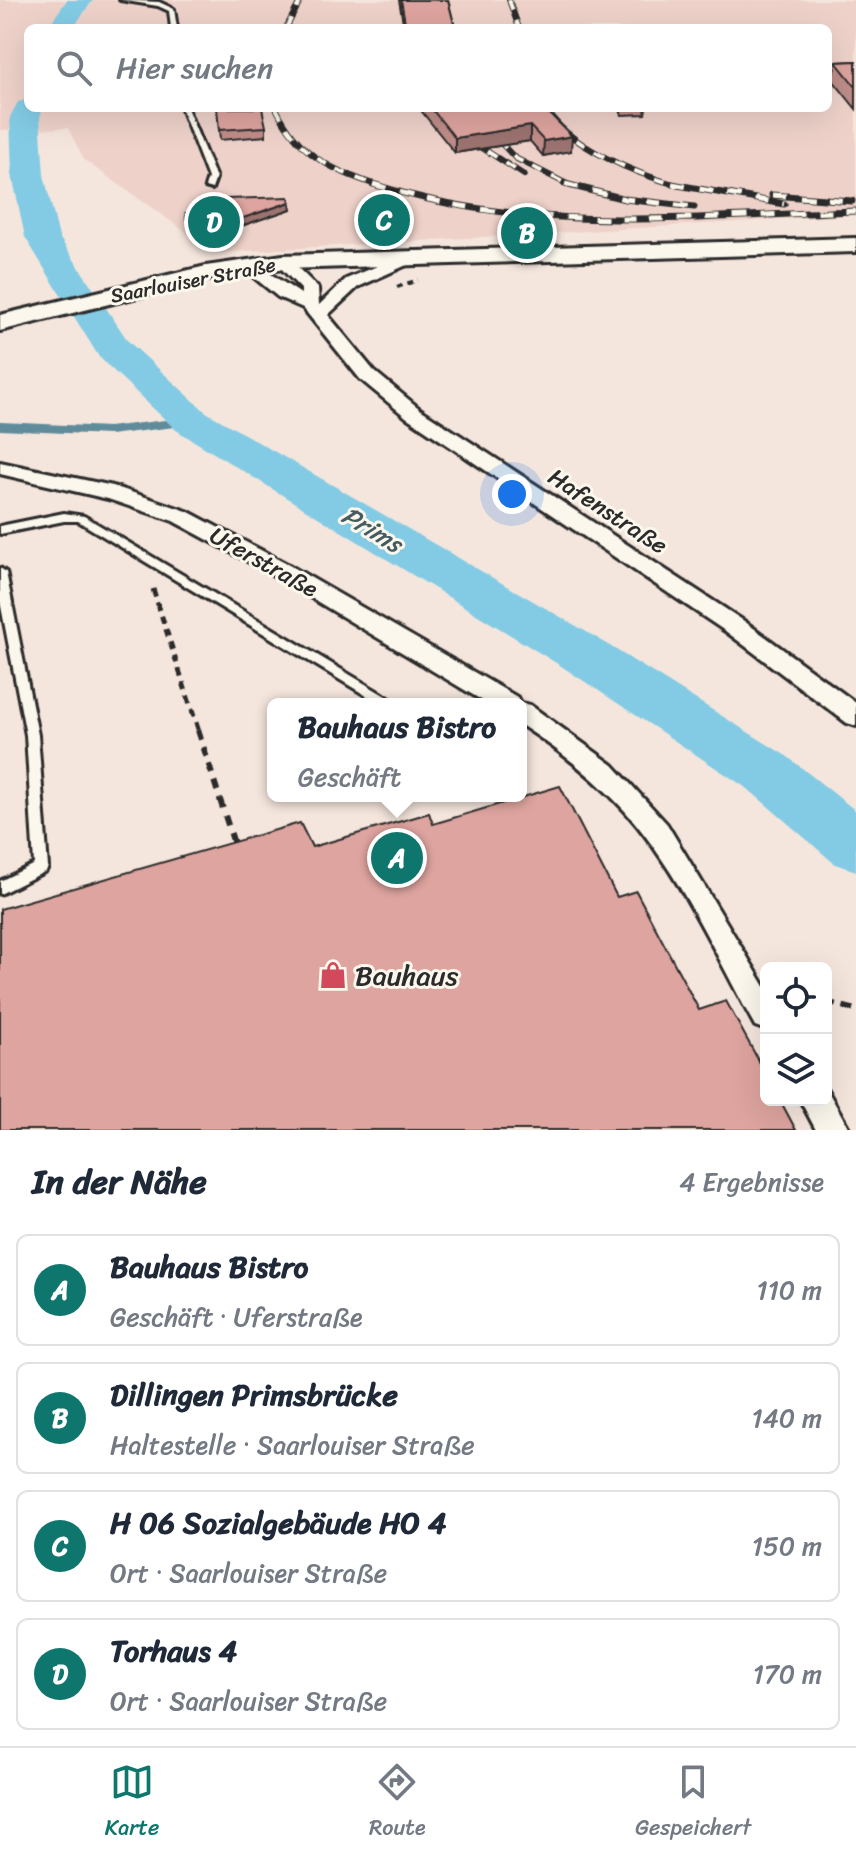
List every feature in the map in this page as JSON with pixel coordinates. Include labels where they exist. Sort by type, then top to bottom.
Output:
[{"type":"main road","name":"Saarlouiser Straße","points":[[0,323],[203,274],[283,262],[856,245]]},
{"type":"main road","points":[[775,246],[823,259],[856,259]]},
{"type":"street","points":[[313,310],[352,283],[414,256]]},
{"type":"street","name":"Hafenstraße","points":[[283,262],[310,288],[313,310]]},
{"type":"street","name":"Hafenstraße","points":[[248,266],[313,310],[367,375],[413,413],[736,627],[856,716]]},
{"type":"street","name":"Uferstraße","points":[[0,468],[113,493],[180,516],[281,570],[496,698]]},
{"type":"street","name":"Uferstraße","points":[[527,717],[571,745],[617,784],[652,826],[760,1006]]},
{"type":"street","points":[[820,1106],[834,1130]]},
{"type":"lane","points":[[126,0],[159,4],[172,10],[174,24]]},
{"type":"lane","points":[[186,112],[212,178],[209,187]]},
{"type":"lane","points":[[0,530],[64,517],[80,518],[380,698]]},
{"type":"lane","points":[[0,572],[32,735],[41,867],[0,888]]},
{"type":"path","points":[[153,589],[239,861]]},
{"type":"path","points":[[832,1004],[856,1010]]},
{"type":"shaded area","points":[[0,0],[856,0],[856,215],[216,253],[84,160],[68,128],[0,130]]},
{"type":"building","points":[[401,0],[448,0],[454,24],[405,24]]},
{"type":"building","points":[[856,61],[856,87],[836,62]]},
{"type":"building","points":[[217,112],[263,112],[266,127],[219,130]]},
{"type":"building","points":[[434,112],[548,112],[572,136],[544,141],[530,126],[455,138]]},
{"type":"building","points":[[289,197],[290,202],[208,230],[186,213],[226,199]]},
{"type":"building","name":"Bauhaus","points":[[560,786],[617,897],[636,891],[699,1010],[726,1001],[760,1063],[760,1106],[783,1106],[796,1130],[0,1130],[0,909],[300,823],[312,847],[429,813],[433,824],[507,802],[527,802],[527,796]]},
{"type":"waterway","name":"Prims","points":[[63,24],[80,0]]},
{"type":"waterway","name":"Prims","points":[[27,112],[28,175],[42,237],[113,349],[191,421],[579,652],[768,773],[856,846]]},
{"type":"waterway","points":[[166,424],[191,421]]},
{"type":"waterway","points":[[0,426],[109,431],[182,422]]},
{"type":"railway","points":[[288,24],[301,0]]},
{"type":"railway","points":[[509,0],[518,24]]},
{"type":"railway","points":[[278,112],[295,138],[318,159],[376,185]]},
{"type":"railway","points":[[442,112],[462,135],[524,175]]},
{"type":"railway","points":[[472,112],[515,158],[569,185]]},
{"type":"railway","points":[[549,112],[570,135],[606,158],[676,185]]},
{"type":"railway","points":[[565,184],[569,185]]},
{"type":"railway","points":[[376,185],[432,200],[492,211],[552,217],[673,219],[856,211]]},
{"type":"railway","points":[[569,185],[625,199],[694,207]]},
{"type":"railway","points":[[676,185],[784,204]]},
{"type":"railway","points":[[676,185],[680,186]]},
{"type":"railway","points":[[772,195],[852,201]]},
{"type":"place","name":"H 06 Sozialgebäude HO 4","points":[[384,220]]},
{"type":"place","name":"Torhaus 4","points":[[214,222]]},
{"type":"place","name":"Dillingen Primsbrücke","points":[[527,233]]},
{"type":"place","name":"Bauhaus Bistro","points":[[397,858]]},
{"type":"place","name":"Bauhaus","points":[[333,975]]}]
